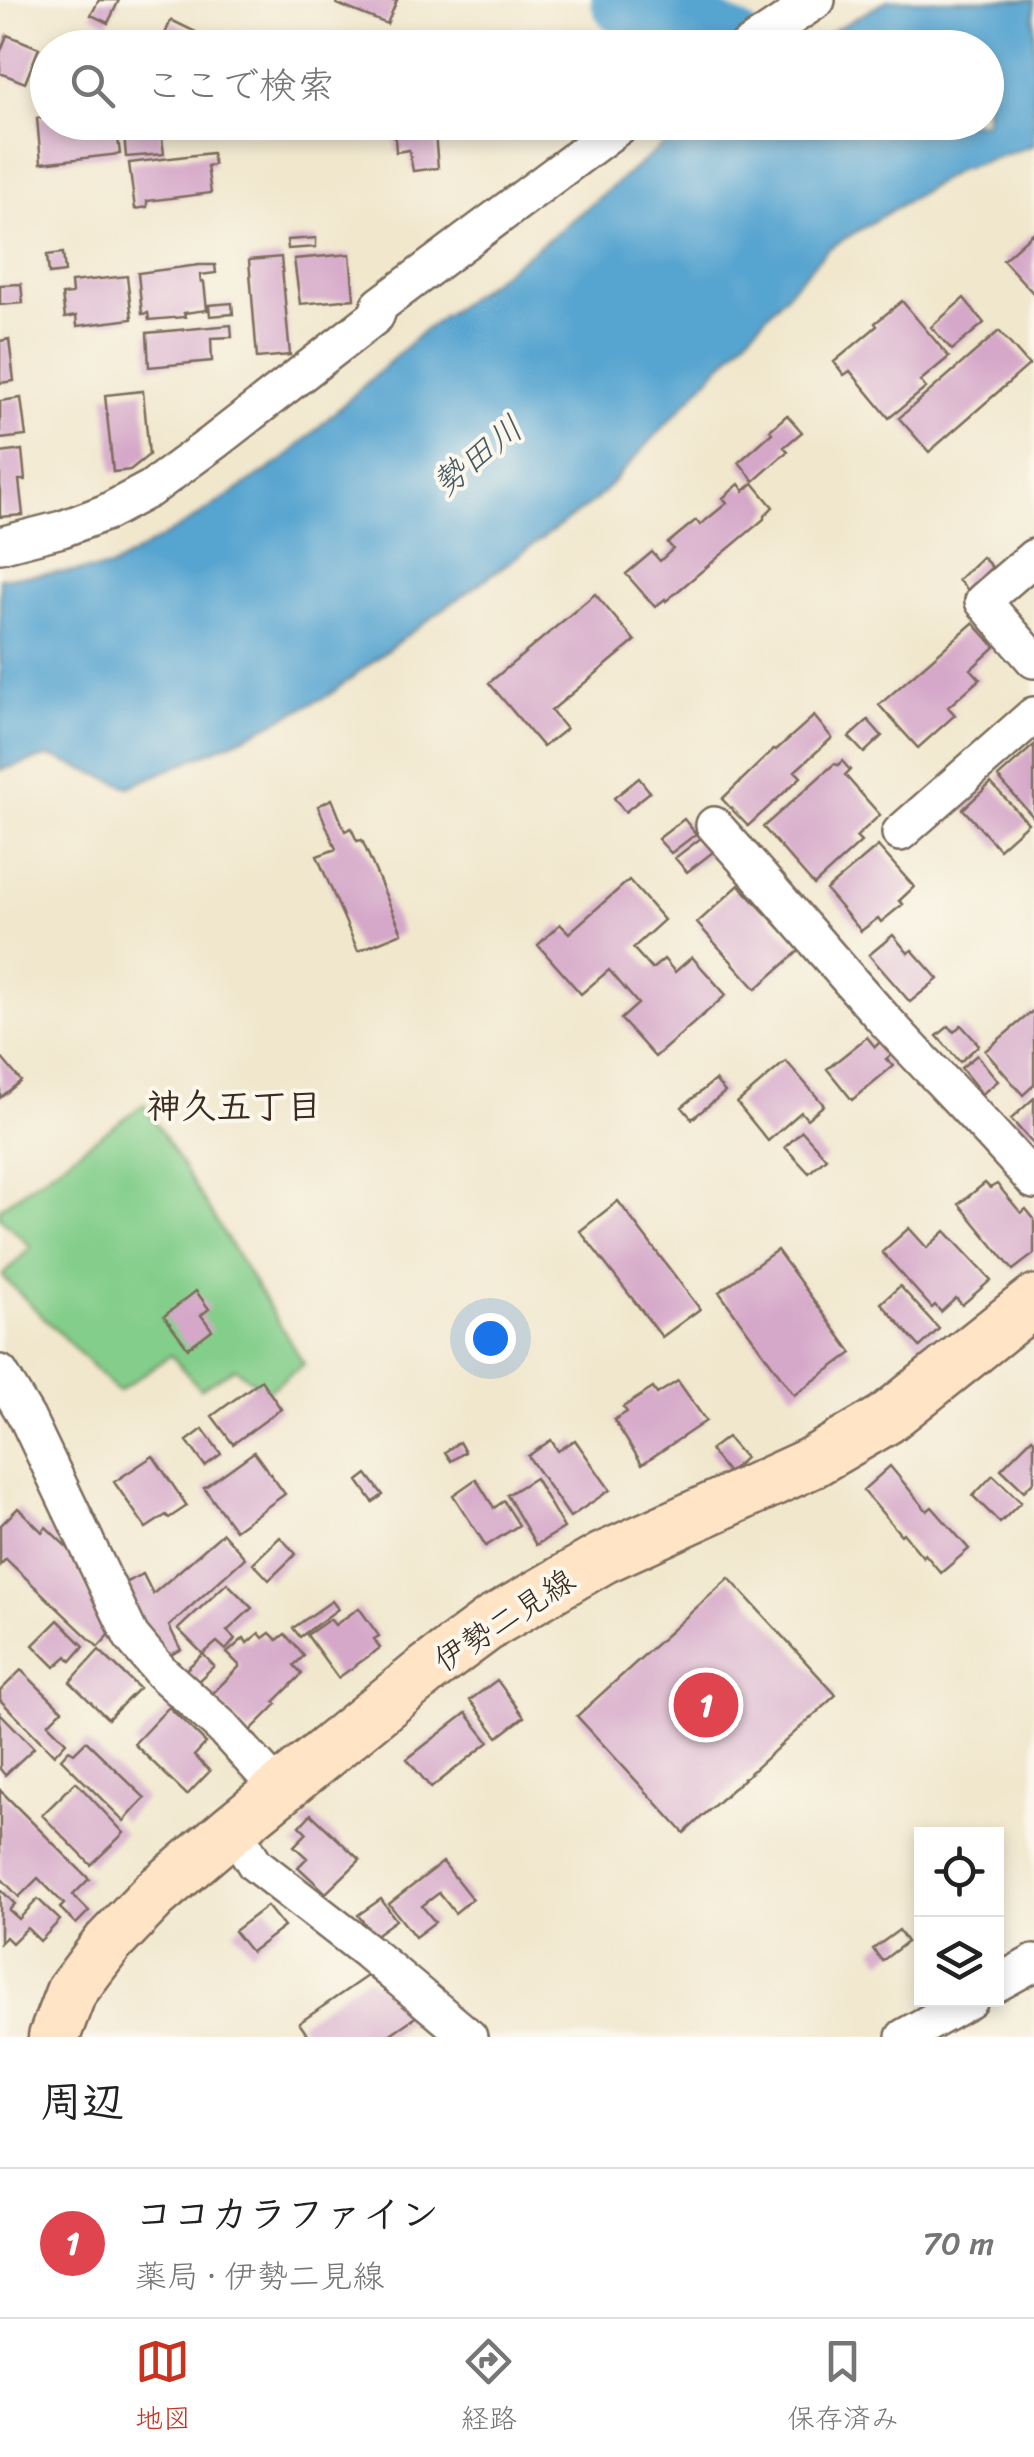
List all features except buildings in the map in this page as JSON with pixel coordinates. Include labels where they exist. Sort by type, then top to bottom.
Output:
[{"type":"main road","name":"伊勢二見線","points":[[54,2037],[72,1992],[108,1942],[154,1895],[426,1671],[492,1622],[603,1558],[811,1463],[871,1428],[1034,1301]]},
{"type":"street","points":[[772,30],[817,0]]},
{"type":"street","points":[[0,546],[107,512],[150,488],[376,316],[380,305],[600,140]]},
{"type":"street","points":[[1034,556],[983,601],[1034,660]]},
{"type":"street","points":[[900,833],[1034,715]]},
{"type":"street","points":[[714,825],[883,1018],[1034,1180]]},
{"type":"street","points":[[0,1373],[27,1418],[131,1636],[161,1672],[222,1727],[280,1791]]},
{"type":"street","points":[[233,1828],[255,1864],[469,2037]]},
{"type":"street","points":[[1004,1980],[1034,1963]]},
{"type":"street","points":[[904,2037],[958,2007]]},
{"type":"green space","points":[[144,1104],[304,1364],[267,1392],[235,1368],[200,1389],[171,1355],[118,1392],[2,1276],[31,1247],[0,1217],[0,1208]]},
{"type":"water","name":"勢田川","points":[[888,0],[1034,0],[1034,145],[958,170],[828,249],[597,499],[329,695],[129,787],[50,756],[0,770],[0,578],[110,568],[195,518],[283,460],[421,333],[551,237],[669,140],[1004,140],[1004,30],[834,30]]},
{"type":"waterway","points":[[627,0],[692,30]]},
{"type":"place","name":"ココカラファイン","points":[[706,1705]]},
{"type":"district","name":"神久五丁目","points":[[234,1106]]}]
